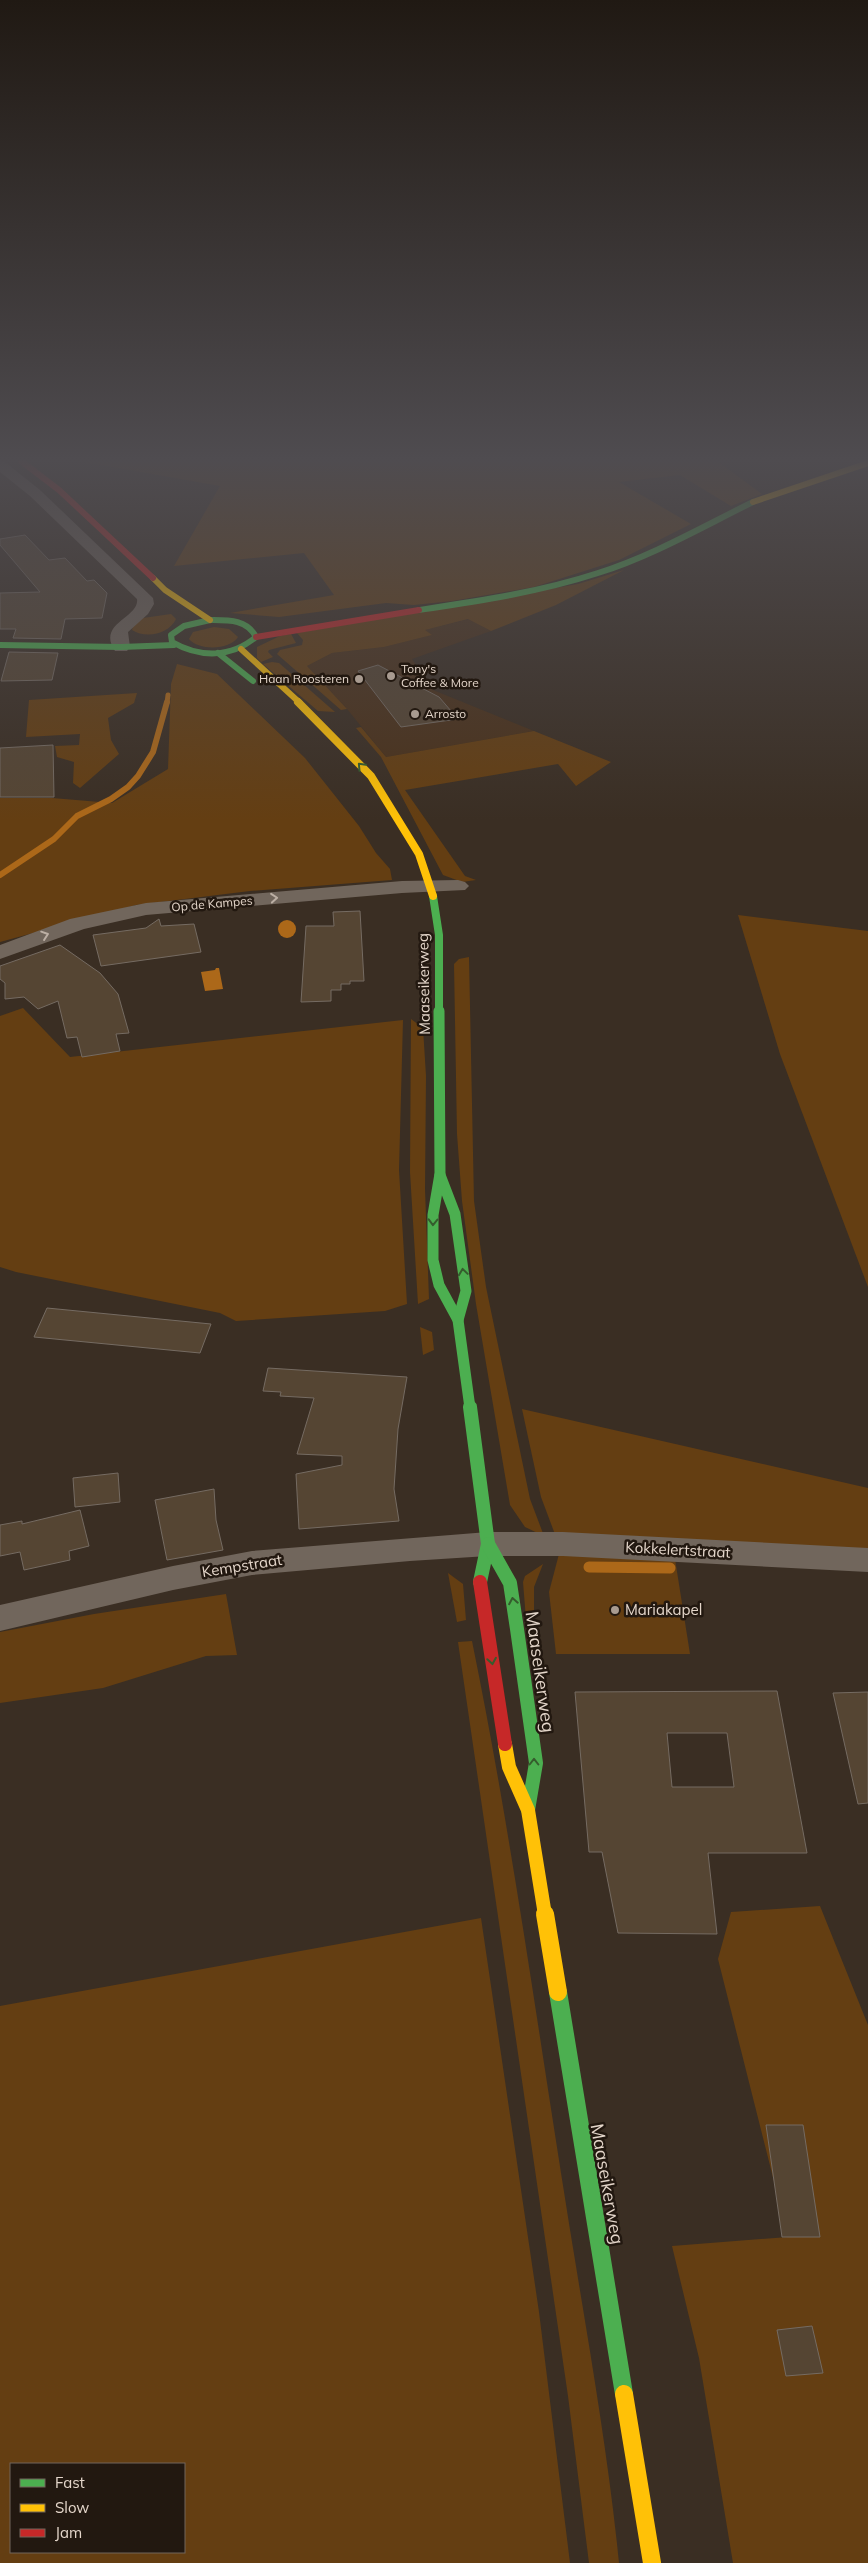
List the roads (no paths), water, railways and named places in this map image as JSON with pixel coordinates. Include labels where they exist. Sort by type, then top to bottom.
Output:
[{"type":"main road","points":[[155,581],[165,590],[210,620]]},
{"type":"main road","points":[[182,617],[231,621],[254,632],[494,599],[574,581]]},
{"type":"main road","points":[[165,590],[182,617]]},
{"type":"main road","points":[[173,640],[182,617]]},
{"type":"main road","points":[[0,645],[90,646],[173,640],[192,652],[218,654],[241,649],[251,643],[254,632]]},
{"type":"main road","name":"Maaseikerweg","points":[[241,649],[320,722],[364,769],[419,854],[431,885],[440,935],[440,1174],[434,1215],[433,1260],[439,1285],[458,1320],[488,1544],[479,1585],[486,1631],[509,1767],[528,1810],[652,2563]]},
{"type":"main road","points":[[218,654],[262,690]]},
{"type":"main road","name":"Maaseikerweg","points":[[361,783],[387,806]]},
{"type":"main road","name":"Maaseikerweg","points":[[440,1174],[455,1214],[466,1291],[458,1320]]},
{"type":"main road","name":"Maaseikerweg","points":[[488,1544],[510,1583],[517,1629],[536,1763],[528,1810]]},
{"type":"street","points":[[120,644],[121,629],[146,606],[145,598],[127,581]]},
{"type":"street","name":"Op de Kampes","points":[[0,952],[78,924],[146,910],[402,887],[458,886]]},
{"type":"street","name":"Kokkelertstraat","points":[[488,1544],[636,1547],[868,1560]]},
{"type":"street","name":"Kempstraat","points":[[0,1618],[174,1578],[252,1563],[488,1544]]},
{"type":"waterway","points":[[167,703],[168,695]]},
{"type":"waterway","points":[[0,875],[54,839],[77,816],[111,799],[128,787],[138,776],[153,752],[167,702]]},
{"type":"waterway","points":[[589,1567],[670,1568]]},
{"type":"place","name":"Tony's Coffee & More","points":[[391,676]]},
{"type":"place","name":"Haan Roosteren","points":[[359,679]]},
{"type":"place","name":"Arrosto","points":[[415,714]]},
{"type":"place","name":"Mariakapel","points":[[615,1610]]}]
